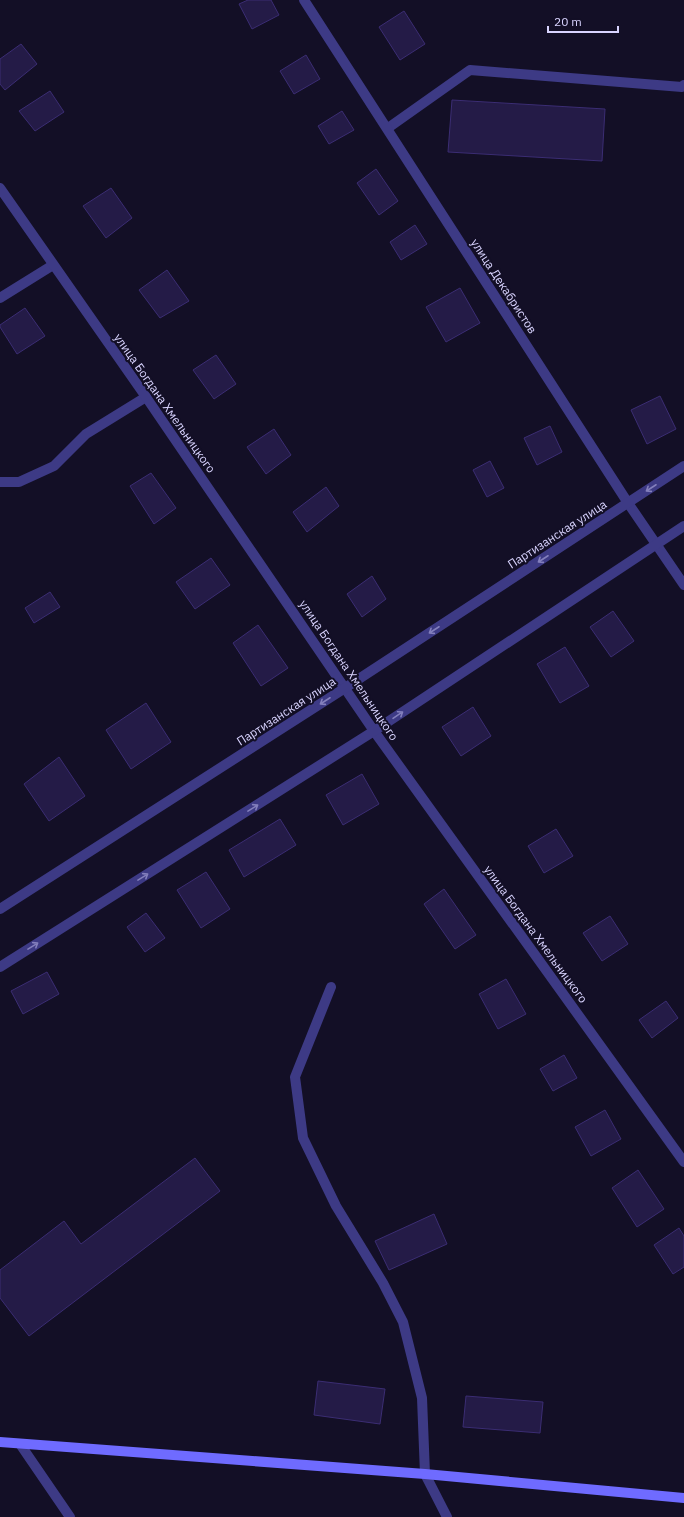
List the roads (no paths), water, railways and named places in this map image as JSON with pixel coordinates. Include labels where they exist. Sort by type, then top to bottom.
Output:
[{"type":"main road","points":[[0,1442],[425,1474],[684,1498]]},
{"type":"street","name":"улица Декабристов","points":[[304,0],[388,128],[628,503],[657,543],[684,585]]},
{"type":"street","points":[[388,128],[470,70],[682,87],[684,85]]},
{"type":"street","name":"улица Богдана Хмельницкого","points":[[0,188],[146,396],[374,731],[684,1162]]},
{"type":"street","points":[[0,298],[54,265]]},
{"type":"street","points":[[0,482],[19,482],[54,466],[86,434],[146,396]]},
{"type":"street","name":"Партизанская улица","points":[[0,908],[345,688],[684,466]]},
{"type":"street","points":[[0,967],[374,731],[684,526]]},
{"type":"street","points":[[332,987],[295,1077],[304,1138],[336,1206],[383,1283],[403,1322],[422,1398],[425,1474],[447,1517]]},
{"type":"street","points":[[20,1444],[70,1517]]}]
